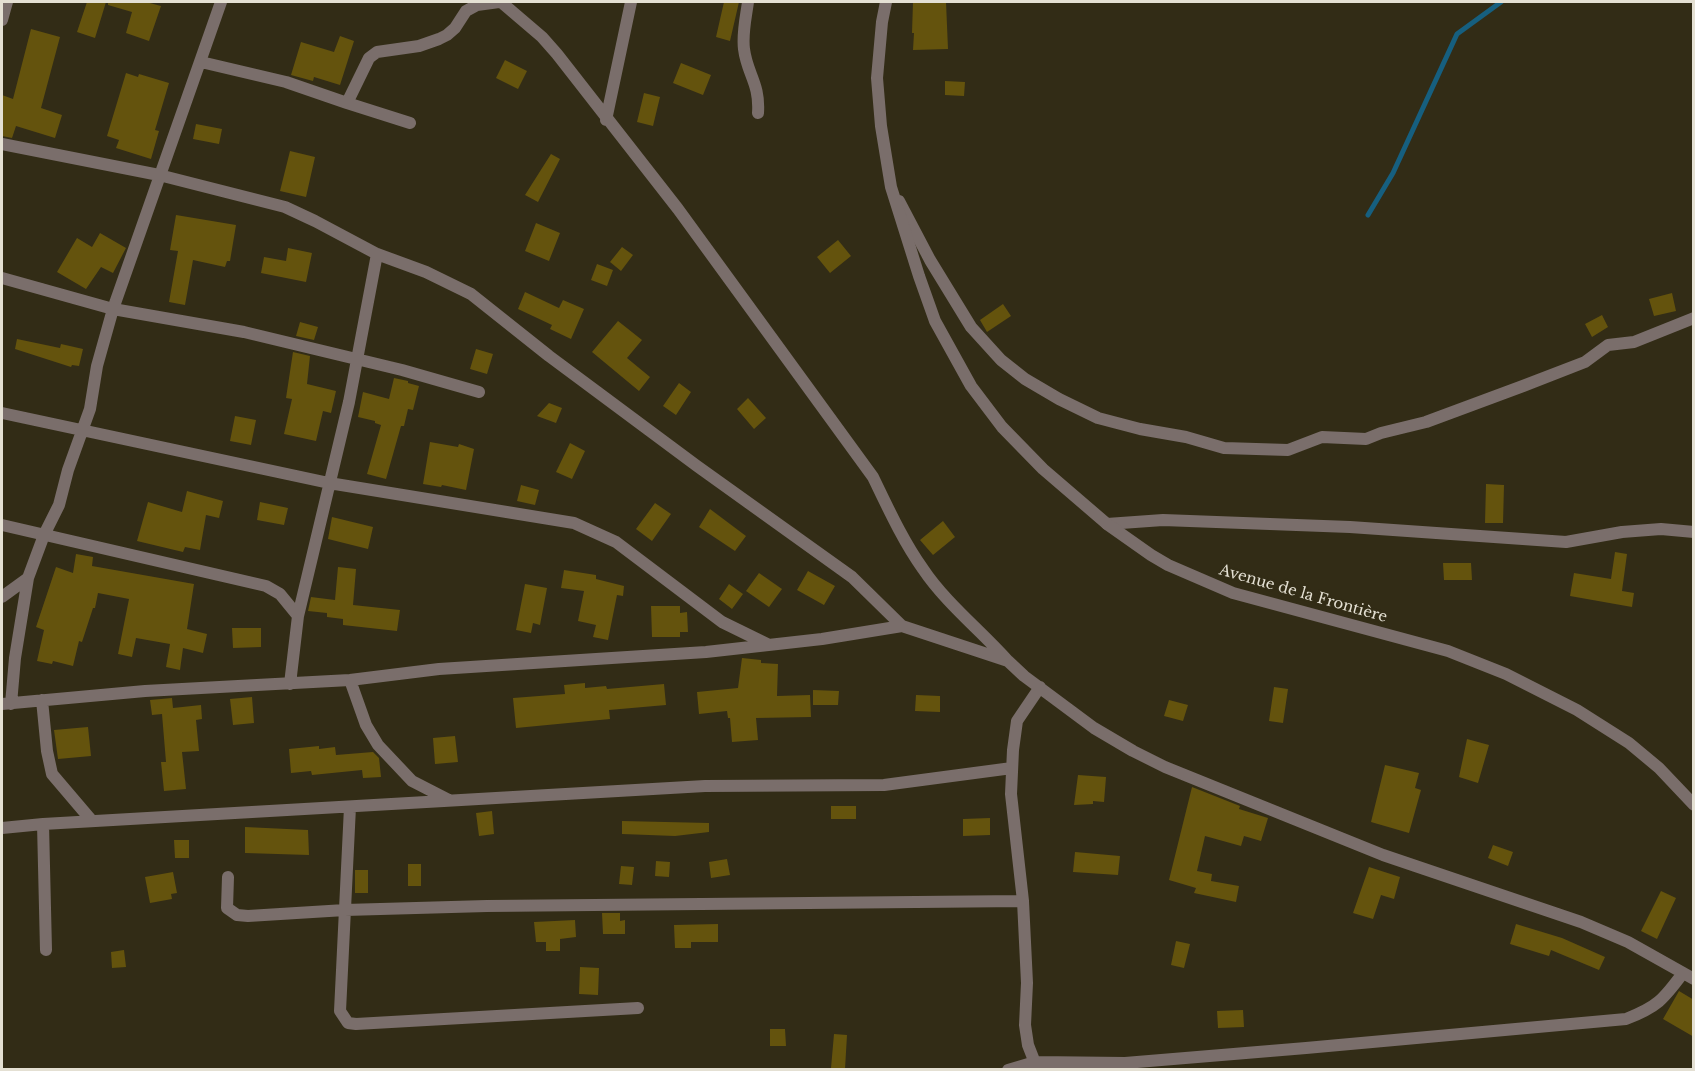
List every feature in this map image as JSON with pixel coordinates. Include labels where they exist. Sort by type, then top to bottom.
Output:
[{"type":"street","points":[[2,20],[7,2]]},
{"type":"street","points":[[221,2],[113,309],[97,366],[90,409],[81,430],[59,505],[44,535],[28,578],[6,704],[145,692],[350,680],[439,669],[706,652],[822,639],[902,626]]},
{"type":"street","points":[[347,103],[369,58],[377,52],[419,46],[439,39],[455,28],[466,11],[477,5],[500,2],[542,37],[678,209],[873,477],[922,569],[938,589],[1024,676],[1094,728],[1165,767],[1383,855],[1581,922],[1628,942],[1688,976],[1648,1011],[1626,1019],[1125,1063],[1036,1066],[1008,1070]]},
{"type":"street","points":[[606,120],[631,2]]},
{"type":"street","points":[[748,2],[744,28],[744,50],[757,87],[758,113]]},
{"type":"street","name":"Avenue de la Frontière","points":[[886,2],[877,78],[881,126],[891,187],[919,276],[935,321],[971,386],[1002,426],[1035,460],[1107,524],[1168,565],[1233,592],[1448,651],[1506,674],[1577,710],[1629,743],[1659,768],[1694,806]]},
{"type":"street","points":[[201,62],[286,82],[410,123]]},
{"type":"street","points":[[2,144],[159,175],[285,207],[376,254],[426,272],[471,294],[549,356],[697,466],[852,577],[902,626],[1008,661]]},
{"type":"street","points":[[891,187],[930,260],[971,327],[1001,360],[1024,379],[1098,418],[1140,429],[1186,437],[1224,448],[1288,450],[1322,437],[1366,439],[1426,422],[1585,362],[1608,345],[1634,342],[1694,318]]},
{"type":"street","points":[[290,684],[298,616],[358,360],[376,254]]},
{"type":"street","points":[[2,278],[113,309],[244,332],[402,370],[479,392]]},
{"type":"street","points":[[2,413],[329,483],[574,523],[616,542],[722,622],[770,645]]},
{"type":"street","points":[[1107,524],[1163,520],[1350,527],[1566,542],[1622,532],[1661,529],[1694,532]]},
{"type":"street","points":[[2,525],[266,586],[280,594],[298,616]]},
{"type":"street","points":[[2,597],[28,578]]},
{"type":"street","points":[[350,680],[366,725],[378,745],[412,781],[450,801]]},
{"type":"street","points":[[1036,1066],[1024,1025],[1027,983],[1023,902],[1011,809],[1017,721],[1040,687]]},
{"type":"street","points":[[42,700],[47,751],[52,774],[92,821]]},
{"type":"street","points":[[2,828],[705,786],[884,785],[1012,768]]},
{"type":"street","points":[[350,807],[340,1011],[348,1023],[638,1008]]},
{"type":"street","points":[[43,824],[46,950]]},
{"type":"street","points":[[228,877],[227,908],[237,915],[248,916],[345,909],[640,904],[1023,902]]},
{"type":"building","points":[[87,2],[106,2],[95,38],[77,32]]},
{"type":"building","points":[[108,2],[146,2],[161,6],[149,41],[126,33],[132,12],[108,5]]},
{"type":"building","points":[[724,2],[739,2],[730,41],[716,37]]},
{"type":"building","points":[[913,2],[946,2],[948,49],[913,50]]},
{"type":"building","points":[[31,29],[60,37],[41,108],[62,115],[55,138],[16,126],[12,138],[2,136],[2,95],[13,99]]},
{"type":"building","points":[[340,36],[354,41],[340,85],[314,77],[313,81],[291,75],[301,42],[334,52]]},
{"type":"building","points":[[505,60],[527,71],[518,89],[496,78]]},
{"type":"building","points":[[681,63],[711,75],[703,95],[673,83]]},
{"type":"building","points":[[126,73],[138,77],[139,74],[169,83],[155,130],[159,131],[151,159],[116,148],[119,140],[107,136]]},
{"type":"building","points":[[945,81],[965,82],[964,96],[945,95]]},
{"type":"building","points":[[644,93],[660,97],[653,126],[637,122]]},
{"type":"building","points":[[196,124],[222,129],[219,144],[193,139]]},
{"type":"building","points":[[290,151],[315,157],[306,197],[280,191]]},
{"type":"building","points":[[551,154],[560,159],[538,202],[525,195]]},
{"type":"building","points":[[176,215],[236,225],[230,261],[227,261],[225,267],[193,260],[185,305],[169,302],[178,251],[170,250]]},
{"type":"building","points":[[536,223],[560,233],[549,261],[525,251]]},
{"type":"building","points":[[100,233],[126,248],[113,273],[101,267],[86,289],[57,272],[77,238],[92,247]]},
{"type":"building","points":[[838,240],[851,256],[830,273],[817,257]]},
{"type":"building","points":[[622,247],[633,255],[621,271],[610,262]]},
{"type":"building","points":[[288,248],[312,253],[306,282],[261,273],[264,257],[286,261]]},
{"type":"building","points":[[597,264],[613,270],[607,286],[591,280]]},
{"type":"building","points":[[525,292],[559,308],[563,300],[584,309],[571,339],[550,329],[552,325],[518,309]]},
{"type":"building","points":[[1672,293],[1676,311],[1654,316],[1649,299]]},
{"type":"building","points":[[1003,304],[1011,316],[987,332],[980,320]]},
{"type":"building","points":[[1602,315],[1608,327],[1592,337],[1585,324]]},
{"type":"building","points":[[618,321],[642,340],[627,358],[650,377],[639,391],[592,352]]},
{"type":"building","points":[[300,322],[318,327],[314,340],[296,336]]},
{"type":"building","points":[[17,339],[60,348],[61,344],[83,349],[79,366],[72,365],[71,367],[15,349]]},
{"type":"building","points":[[476,349],[493,354],[487,374],[470,369]]},
{"type":"building","points":[[293,352],[310,356],[307,384],[336,391],[331,413],[323,411],[316,441],[284,434],[292,399],[286,398]]},
{"type":"building","points":[[394,378],[419,386],[413,410],[408,409],[404,426],[401,426],[386,479],[367,474],[381,425],[375,421],[358,417],[363,392],[389,399]]},
{"type":"building","points":[[679,383],[691,392],[676,415],[663,406]]},
{"type":"building","points":[[748,398],[766,418],[754,429],[737,409]]},
{"type":"building","points":[[549,403],[562,408],[556,423],[537,416]]},
{"type":"building","points":[[235,416],[256,420],[251,445],[230,441]]},
{"type":"building","points":[[430,442],[458,447],[459,444],[474,449],[466,490],[423,484]]},
{"type":"building","points":[[570,443],[585,451],[572,479],[556,472]]},
{"type":"building","points":[[1486,484],[1504,485],[1503,523],[1485,523]]},
{"type":"building","points":[[521,485],[539,490],[535,505],[517,501]]},
{"type":"building","points":[[187,491],[223,501],[219,518],[206,515],[200,550],[185,547],[183,552],[137,541],[148,502],[182,512]]},
{"type":"building","points":[[260,502],[288,508],[284,525],[257,520]]},
{"type":"building","points":[[655,503],[671,514],[652,541],[636,529]]},
{"type":"building","points":[[710,509],[746,536],[735,551],[699,527]]},
{"type":"building","points":[[332,517],[373,527],[368,549],[328,539]]},
{"type":"building","points":[[943,521],[955,537],[933,555],[920,540]]},
{"type":"building","points":[[1615,552],[1627,554],[1622,591],[1634,593],[1632,607],[1570,596],[1574,573],[1611,579]]},
{"type":"building","points":[[76,554],[93,557],[92,566],[194,584],[187,629],[207,634],[203,653],[183,648],[180,670],[166,667],[170,644],[136,638],[132,657],[118,654],[129,599],[98,593],[95,608],[93,608],[82,642],[79,641],[73,666],[53,661],[52,664],[37,661],[44,630],[36,627],[56,567],[73,573]]},
{"type":"building","points":[[1443,563],[1471,563],[1472,580],[1444,580]]},
{"type":"building","points":[[338,567],[356,569],[353,605],[400,610],[397,631],[343,625],[343,619],[327,617],[327,613],[308,611],[311,597],[335,600]]},
{"type":"building","points":[[564,570],[596,575],[596,579],[624,586],[623,596],[617,595],[608,640],[593,637],[596,625],[578,621],[584,591],[561,588]]},
{"type":"building","points":[[808,571],[835,586],[824,605],[797,590]]},
{"type":"building","points":[[759,573],[782,589],[769,607],[746,591]]},
{"type":"building","points":[[525,584],[547,588],[540,625],[533,623],[531,633],[516,630]]},
{"type":"building","points":[[729,584],[743,594],[732,609],[719,599]]},
{"type":"building","points":[[651,606],[680,606],[680,613],[687,612],[688,632],[680,632],[680,637],[652,637]]},
{"type":"building","points":[[232,628],[261,628],[261,647],[233,648]]},
{"type":"building","points":[[742,658],[761,660],[761,663],[778,664],[777,696],[810,695],[811,717],[756,718],[758,740],[732,742],[730,718],[728,718],[727,711],[699,714],[697,692],[738,688]]},
{"type":"building","points":[[585,683],[585,688],[606,686],[607,689],[664,684],[666,705],[609,710],[610,719],[516,728],[513,698],[565,694],[564,685]]},
{"type":"building","points":[[1274,687],[1288,689],[1283,723],[1269,721]]},
{"type":"building","points":[[813,690],[839,691],[838,705],[813,705]]},
{"type":"building","points":[[916,695],[940,696],[940,712],[915,711]]},
{"type":"building","points":[[252,697],[254,723],[233,725],[230,699]]},
{"type":"building","points":[[172,698],[173,708],[201,705],[202,719],[196,720],[199,751],[182,752],[186,789],[164,791],[161,762],[166,762],[162,714],[152,715],[150,700]]},
{"type":"building","points":[[1169,700],[1188,705],[1183,721],[1164,716]]},
{"type":"building","points":[[88,727],[91,756],[58,759],[54,730]]},
{"type":"building","points":[[455,736],[458,762],[435,764],[433,738]]},
{"type":"building","points":[[1467,739],[1489,745],[1478,783],[1459,777]]},
{"type":"building","points":[[319,746],[319,749],[335,747],[336,755],[373,752],[379,758],[381,777],[363,778],[362,770],[312,775],[311,771],[291,773],[289,749]]},
{"type":"building","points":[[1385,765],[1419,773],[1415,788],[1421,790],[1409,833],[1371,822]]},
{"type":"building","points":[[1078,775],[1106,777],[1104,802],[1093,801],[1093,804],[1074,805]]},
{"type":"building","points":[[1192,787],[1240,806],[1239,809],[1268,818],[1261,841],[1244,836],[1241,846],[1205,836],[1197,871],[1212,874],[1211,881],[1239,886],[1236,902],[1194,893],[1196,888],[1169,880]]},
{"type":"building","points":[[831,806],[856,806],[856,819],[831,819]]},
{"type":"building","points":[[492,811],[494,834],[479,836],[476,813]]},
{"type":"building","points":[[990,818],[990,835],[963,836],[963,819]]},
{"type":"building","points":[[622,821],[709,823],[709,832],[675,836],[622,834]]},
{"type":"building","points":[[245,827],[308,830],[309,855],[245,853]]},
{"type":"building","points":[[174,840],[189,840],[189,858],[175,858]]},
{"type":"building","points":[[1493,845],[1513,852],[1508,866],[1488,858]]},
{"type":"building","points":[[1075,852],[1120,856],[1118,875],[1073,872]]},
{"type":"building","points":[[727,859],[730,875],[711,878],[709,862]]},
{"type":"building","points":[[656,861],[670,862],[669,877],[655,876]]},
{"type":"building","points":[[408,864],[421,864],[421,886],[408,886]]},
{"type":"building","points":[[621,866],[634,867],[632,885],[619,884]]},
{"type":"building","points":[[1369,867],[1400,877],[1394,899],[1381,895],[1373,919],[1353,913]]},
{"type":"building","points":[[355,870],[368,870],[368,893],[355,893]]},
{"type":"building","points":[[173,872],[177,893],[171,894],[172,899],[150,903],[145,877]]},
{"type":"building","points":[[1661,891],[1676,898],[1657,939],[1641,931]]},
{"type":"building","points":[[602,913],[620,913],[620,921],[625,920],[625,934],[603,934]]},
{"type":"building","points":[[575,920],[576,937],[560,939],[560,951],[546,951],[546,942],[536,942],[534,922]]},
{"type":"building","points":[[718,924],[718,942],[691,942],[691,948],[675,948],[674,925]]},
{"type":"building","points":[[1516,924],[1562,938],[1605,957],[1599,970],[1551,950],[1549,956],[1510,944]]},
{"type":"building","points":[[1176,941],[1190,944],[1184,968],[1171,965]]},
{"type":"building","points":[[124,950],[126,967],[112,968],[111,952]]},
{"type":"building","points":[[580,967],[599,968],[598,995],[579,994]]},
{"type":"building","points":[[1679,991],[1694,1000],[1694,1037],[1663,1019]]},
{"type":"building","points":[[1243,1010],[1244,1027],[1218,1028],[1217,1011]]},
{"type":"building","points":[[770,1029],[785,1029],[786,1046],[770,1046]]},
{"type":"building","points":[[834,1034],[847,1035],[845,1069],[831,1068]]},
{"type":"waterway","points":[[1368,215],[1393,173],[1457,34],[1501,2]]}]
